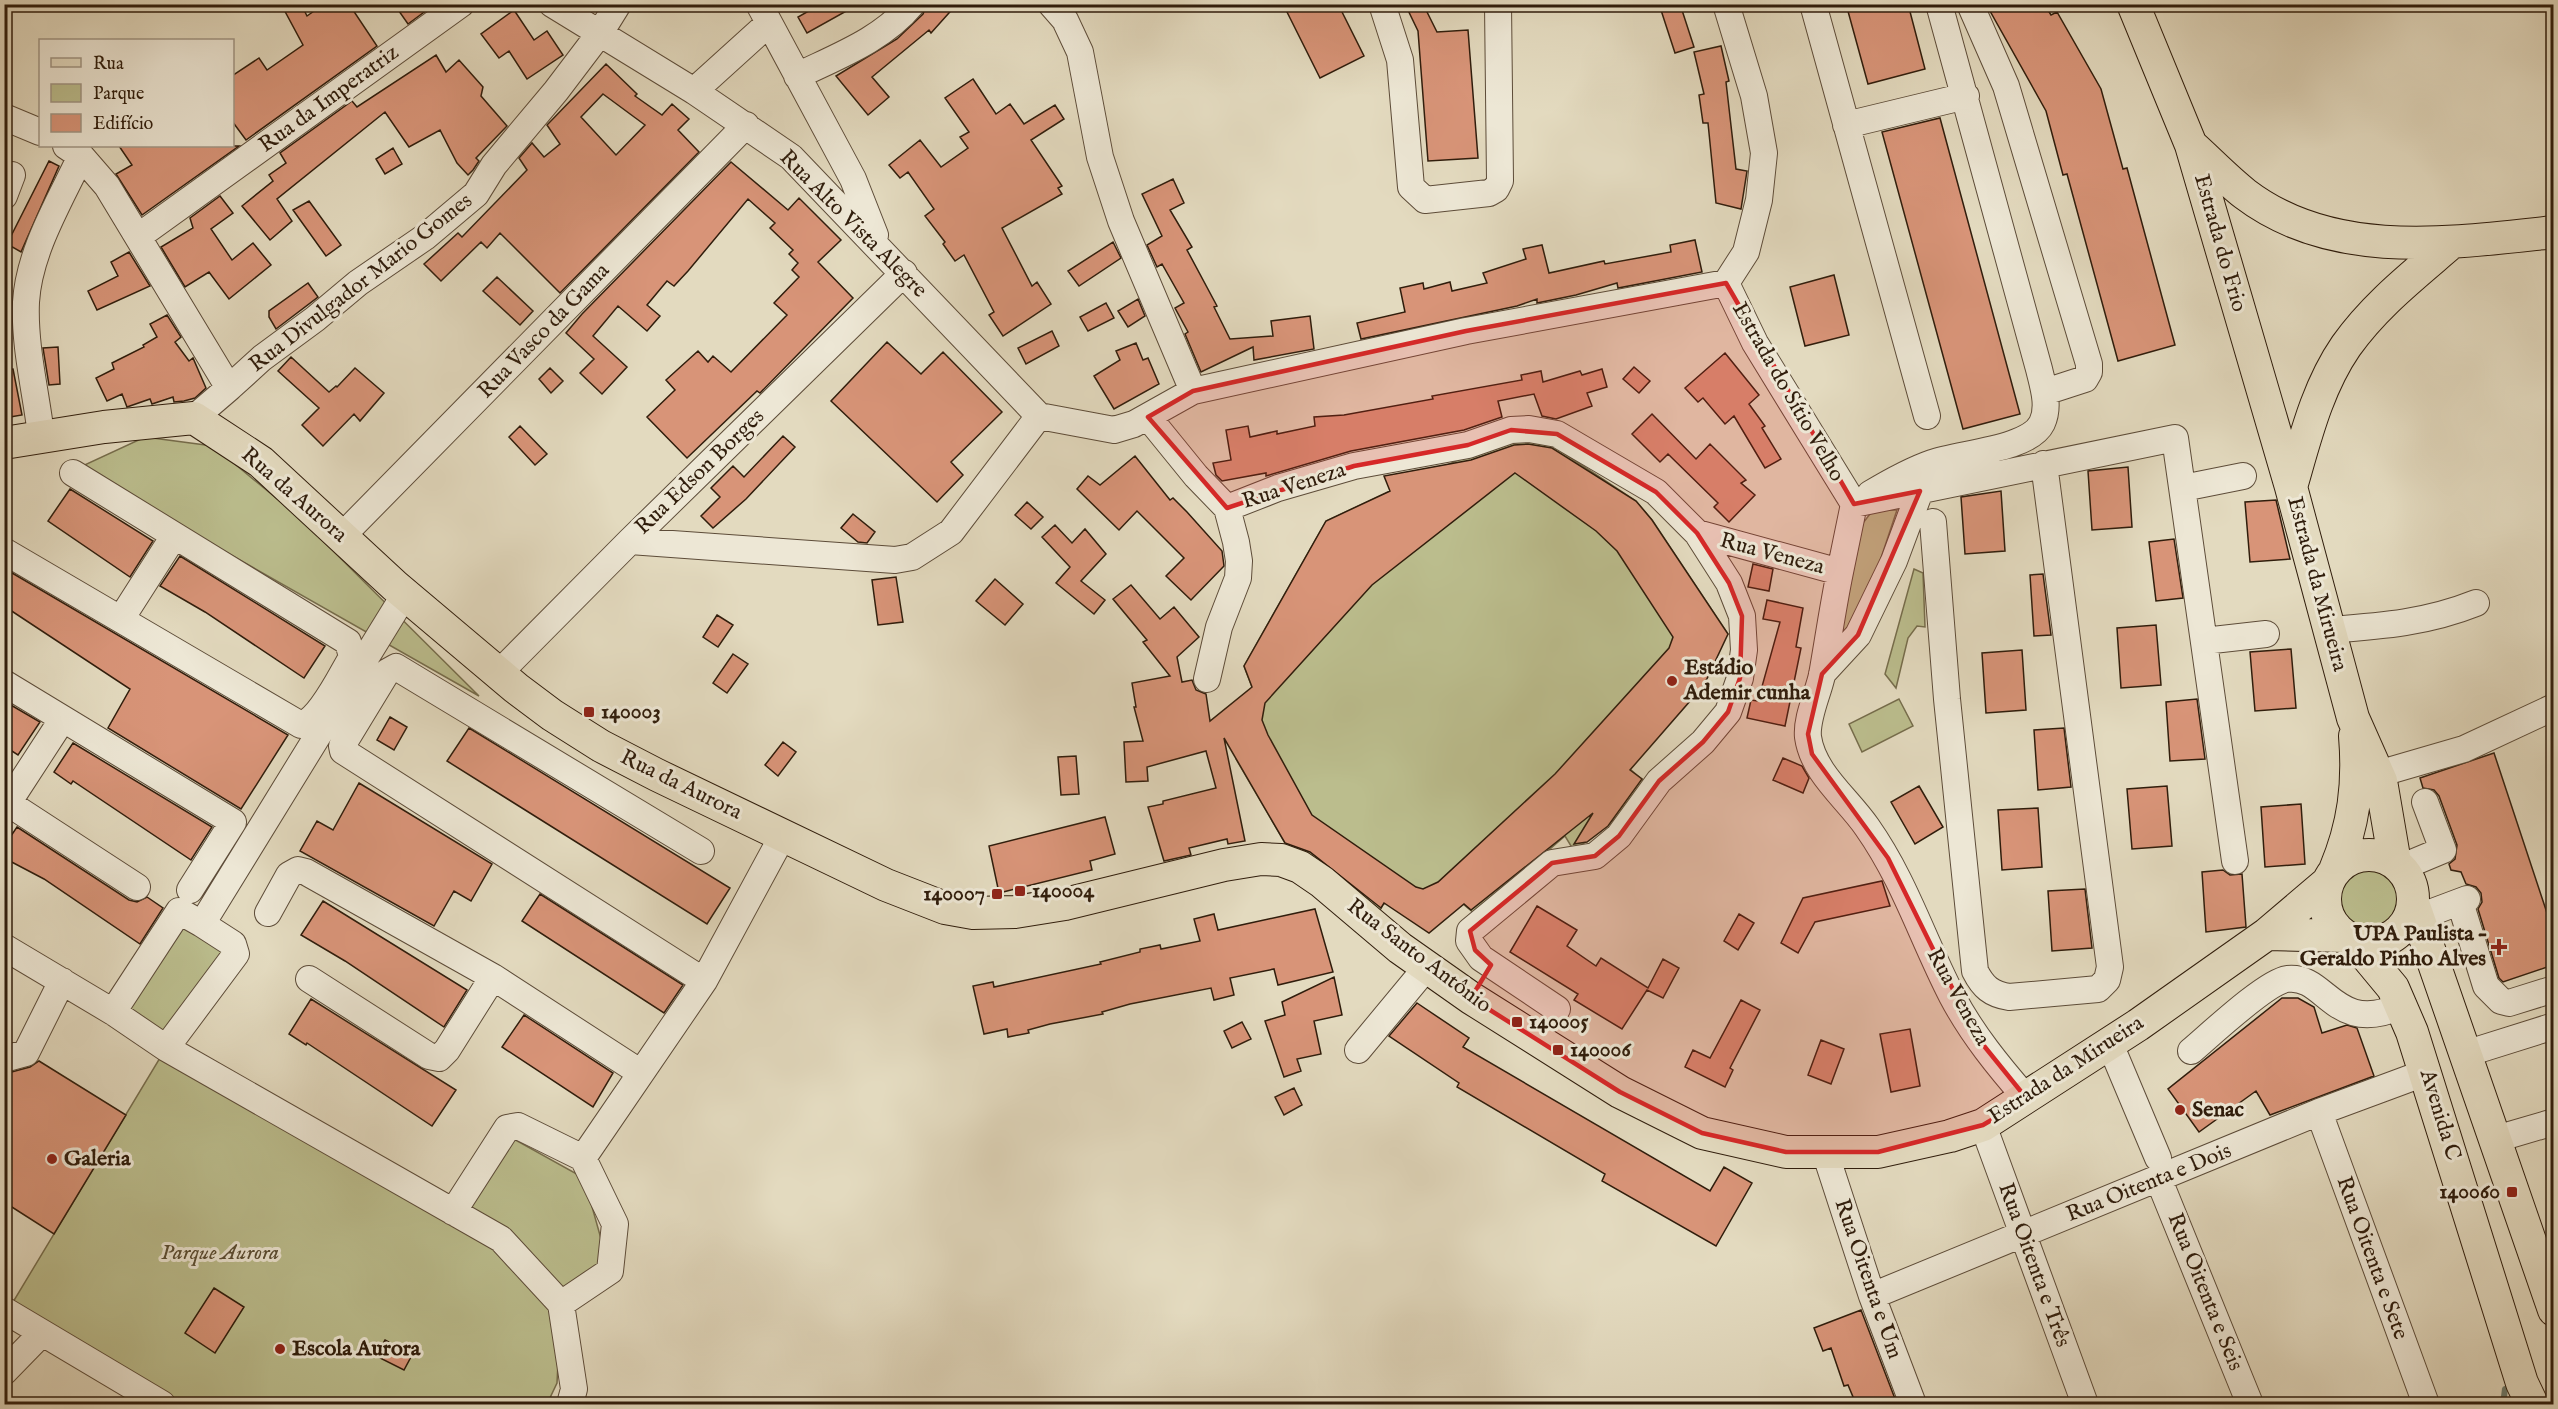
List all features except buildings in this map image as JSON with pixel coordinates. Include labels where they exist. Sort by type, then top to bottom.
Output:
[{"type":"main road","name":"Estrada do Frio","points":[[2133,4],[2191,145],[2291,487]]},
{"type":"main road","points":[[2191,145],[2246,194],[2302,226],[2335,237],[2451,243],[2553,232]]},
{"type":"main road","name":"Estrada da Mirueira","points":[[2416,910],[2411,885],[2398,865],[2379,774],[2353,718],[2291,487],[2310,419],[2346,347],[2374,311],[2451,243]]},
{"type":"main road","points":[[4,443],[42,435],[194,418]]},
{"type":"main road","name":"Rua da Aurora","points":[[194,418],[261,462],[405,594],[498,674],[552,715],[601,746],[886,885],[945,908],[973,913],[1015,912],[1065,904],[1224,865],[1261,860]]},
{"type":"main road","points":[[2349,938],[2333,925],[2326,912],[2324,897],[2353,818],[2357,767],[2353,718]]},
{"type":"main road","name":"Estrada da Mirueira","points":[[1702,1133],[1786,1152],[1878,1152],[1950,1136],[1983,1125],[2113,1049],[2267,934],[2331,876],[2357,856],[2371,854],[2398,865]]},
{"type":"main road","name":"Rua Santo Antônio","points":[[1261,860],[1281,860],[1300,867],[1346,900],[1426,968],[1471,998],[1620,1092],[1702,1133]]},
{"type":"main road","points":[[2267,934],[2349,938],[2365,943],[2388,939],[2405,925],[2416,910]]},
{"type":"main road","name":"Avenida C","points":[[2416,910],[2553,1310]]},
{"type":"main road","name":"Avenida C","points":[[2349,938],[2384,975],[2427,1072],[2522,1383],[2532,1404]]},
{"type":"street","name":"Rua da Imperatriz","points":[[139,236],[461,4]]},
{"type":"street","name":"Rua Alto Vista Alegre","points":[[552,4],[694,91],[790,157],[1039,416]]},
{"type":"street","name":"Rua Divulgador Mario Gomes","points":[[229,388],[262,358],[315,320],[358,283],[425,237],[469,201],[511,141],[556,91],[600,33],[618,4]]},
{"type":"street","points":[[797,76],[879,35],[898,21],[912,4]]},
{"type":"street","points":[[1051,4],[1065,20],[1080,52],[1100,157],[1121,220],[1193,391]]},
{"type":"street","points":[[1382,4],[1400,60],[1411,187],[1425,200],[1489,193],[1496,189],[1500,181],[1498,4]]},
{"type":"street","name":"Estrada do Sítio Velho","points":[[1726,4],[1754,96],[1764,153],[1759,200],[1746,252],[1726,283],[1755,343],[1854,504],[1840,572]]},
{"type":"street","points":[[1813,4],[1927,416]]},
{"type":"street","points":[[1854,504],[1907,473],[1935,462],[2008,444],[2032,435],[2042,424],[2046,412],[2045,392],[1966,96],[1939,4]]},
{"type":"street","points":[[1970,4],[2006,86],[2089,364],[2089,372],[2085,379],[2045,392]]},
{"type":"street","points":[[694,91],[764,14],[853,179],[879,247]]},
{"type":"street","points":[[1846,126],[1966,96]]},
{"type":"street","points":[[4,117],[39,132]]},
{"type":"street","name":"Rua Vasco da Gama","points":[[342,536],[746,125]]},
{"type":"street","points":[[42,435],[26,301],[30,276],[74,151],[107,186],[229,388],[194,418]]},
{"type":"street","name":"Rua Edson Borges","points":[[498,674],[630,541],[904,273]]},
{"type":"street","points":[[630,541],[895,560],[912,557],[951,532],[1039,416],[1114,430],[1134,424],[1193,391],[1466,331],[1726,283]]},
{"type":"street","name":"Rua Veneza","points":[[1148,417],[1196,476],[1227,508],[1239,561],[1238,578],[1219,627],[1207,679]]},
{"type":"street","name":"Rua Veneza","points":[[1227,508],[1278,488],[1354,466],[1468,445],[1511,430],[1529,429],[1557,434],[1656,492],[1697,533],[1840,572],[1822,674],[1808,734],[1812,754],[1828,780],[1865,824],[1888,858],[1914,907],[1953,997],[1976,1036],[2027,1099]]},
{"type":"street","points":[[1854,504],[2175,438],[2235,861]]},
{"type":"street","points":[[1933,522],[1947,699],[1975,971],[1982,986],[1996,995],[2009,997],[2098,989],[2107,980],[2110,967],[2044,464]]},
{"type":"street","points":[[4,551],[301,725],[307,723],[321,708],[352,657],[348,642],[73,474]]},
{"type":"street","points":[[2183,488],[2243,476]]},
{"type":"street","points":[[1822,674],[1858,635],[1894,561],[1920,491]]},
{"type":"street","points":[[1557,1009],[1491,965],[1475,950],[1469,940],[1470,931],[1552,862],[1595,856],[1619,836],[1659,781],[1703,742],[1728,712],[1740,678],[1744,650],[1742,616],[1729,583],[1697,533]]},
{"type":"street","points":[[121,620],[174,536]]},
{"type":"street","points":[[202,924],[405,594]]},
{"type":"street","points":[[2328,630],[2407,624],[2443,617],[2476,603]]},
{"type":"street","points":[[2204,642],[2265,634]]},
{"type":"street","points":[[701,851],[396,667],[387,672],[342,746],[343,751],[704,981]]},
{"type":"street","points":[[4,683],[232,822],[190,890]]},
{"type":"street","points":[[2379,774],[2464,749],[2553,707]]},
{"type":"street","points":[[62,720],[6,802],[137,886]]},
{"type":"street","points":[[2398,865],[2443,850],[2425,802]]},
{"type":"street","points":[[583,1158],[704,981],[783,835]]},
{"type":"street","points":[[268,914],[289,875],[298,870],[306,872],[493,977],[641,1072]]},
{"type":"street","points":[[2416,910],[2463,900],[2486,986],[2501,1001],[2510,1003],[2553,989]]},
{"type":"street","points":[[113,1012],[179,911],[233,944],[236,954],[166,1048]]},
{"type":"street","points":[[4,947],[113,1012],[166,1048],[501,1239],[561,1304],[574,1389],[570,1404]]},
{"type":"street","points":[[1471,998],[1491,965]]},
{"type":"street","points":[[1358,1050],[1426,968]]},
{"type":"street","points":[[309,980],[429,1056],[439,1058],[447,1050],[493,977]]},
{"type":"street","points":[[2191,1051],[2270,986],[2289,979],[2303,981],[2333,1003],[2359,1016],[2397,1008]]},
{"type":"street","points":[[4,1059],[26,1053],[62,981]]},
{"type":"street","points":[[2510,1003],[2520,1037]]},
{"type":"street","points":[[2465,1054],[2553,1026]]},
{"type":"street","name":"Rua Oitenta e Seis","points":[[2113,1049],[2250,1404]]},
{"type":"street","name":"Rua Oitenta e Dois","points":[[1872,1296],[2022,1235],[2159,1169],[2427,1072]]},
{"type":"street","name":"Rua Oitenta e Sete","points":[[2319,1112],[2426,1404]]},
{"type":"street","points":[[2496,1139],[2553,1122]]},
{"type":"street","name":"Rua Oitenta e Três","points":[[1983,1125],[2085,1404]]},
{"type":"street","points":[[453,1212],[507,1128],[518,1126],[583,1158],[615,1224],[610,1271],[561,1304]]},
{"type":"street","name":"Rua Oitenta e Um","points":[[1825,1152],[1872,1296],[1913,1404]]},
{"type":"street","points":[[4,1310],[162,1404]]},
{"type":"street","points":[[4,1372],[42,1333]]},
{"type":"highlighted area","points":[[1726,283],[1854,504],[1920,491],[1858,635],[1822,674],[1808,734],[1812,754],[1888,858],[1976,1036],[2027,1099],[1983,1125],[1878,1152],[1786,1152],[1702,1133],[1620,1092],[1471,998],[1491,965],[1475,950],[1470,931],[1552,863],[1595,856],[1619,836],[1659,781],[1703,742],[1728,712],[1740,678],[1742,616],[1729,583],[1697,533],[1656,492],[1557,434],[1511,430],[1468,445],[1354,466],[1227,508],[1148,417],[1193,391],[1466,331]]},
{"type":"green space","points":[[1512,435],[1550,444],[1636,501],[1652,520],[1728,634],[1630,769],[1645,782],[1616,818],[1574,851],[1565,836],[1475,914],[1463,904],[1384,903],[1378,914],[1289,850],[1236,759],[1252,687],[1244,666],[1326,521]]},
{"type":"green space","points":[[145,437],[213,446],[298,516],[479,696],[78,468]]},
{"type":"green space","points":[[1873,510],[1897,510],[1866,603],[1839,640],[1863,523]]},
{"type":"green space","points":[[1914,569],[1923,573],[1925,627],[1917,626],[1908,638],[1896,688],[1885,674]]},
{"type":"green space","points":[[1899,699],[1913,726],[1862,752],[1849,724]]},
{"type":"green space","points":[[2368,867],[2381,870],[2392,877],[2399,888],[2402,901],[2399,914],[2392,925],[2381,932],[2368,935],[2355,932],[2344,925],[2337,914],[2334,901],[2337,888],[2344,877],[2355,870]]},
{"type":"green space","points":[[179,911],[236,948],[166,1048],[113,1012]]},
{"type":"green space","name":"Parque Aurora","points":[[166,1048],[452,1212],[499,1131],[584,1178],[610,1271],[561,1304],[557,1383],[547,1404],[155,1404],[7,1312]]},
{"type":"waterway","points":[[2503,1404],[2505,1389]]},
{"type":"place","name":"Estádio Ademir cunha","points":[[1672,681]]},
{"type":"place","name":"140003","points":[[589,712]]},
{"type":"place","name":"140004","points":[[1020,891]]},
{"type":"place","name":"140007","points":[[997,894]]},
{"type":"place","name":"UPA Paulista – Geraldo Pinho Alves","points":[[2499,947]]},
{"type":"place","name":"140005","points":[[1517,1022]]},
{"type":"place","name":"140006","points":[[1558,1050]]},
{"type":"place","name":"Senac","points":[[2180,1110]]},
{"type":"place","name":"Galeria","points":[[52,1159]]},
{"type":"place","name":"140060","points":[[2512,1192]]},
{"type":"place","name":"Escola Aurora","points":[[280,1349]]}]
